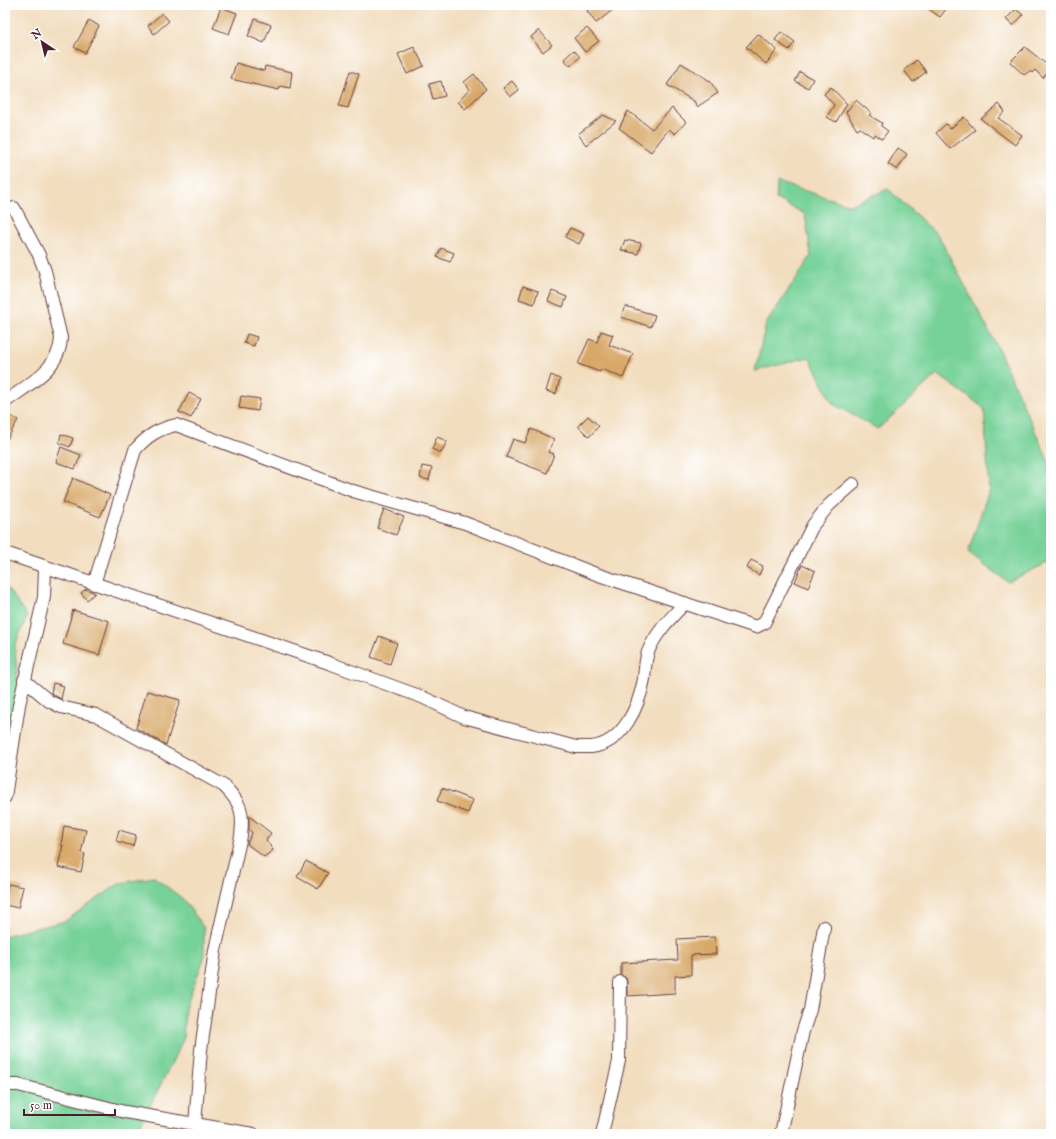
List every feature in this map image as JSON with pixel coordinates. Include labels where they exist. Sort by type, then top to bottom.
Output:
[{"type":"street","points":[[5,402],[50,368],[61,349],[62,338],[45,271],[39,255],[14,208]]},
{"type":"street","points":[[94,584],[135,450],[147,437],[162,428],[176,425],[353,491],[465,523],[596,574],[756,626],[760,626],[764,623],[813,525],[829,505],[853,484]]},
{"type":"street","points":[[5,553],[45,568],[329,663],[422,697],[464,717],[576,747],[592,747],[602,744],[617,734],[627,723],[637,704],[644,679],[645,662],[655,638],[664,625],[685,603]]},
{"type":"street","points":[[5,797],[24,680],[41,608],[45,568]]},
{"type":"street","points":[[24,680],[55,704],[70,710],[96,715],[224,786],[234,796],[240,806],[243,819],[241,836],[215,950],[201,1050],[195,1124]]},
{"type":"street","points":[[781,1134],[803,1032],[810,1010],[824,927]]},
{"type":"street","points":[[602,1134],[619,1062],[620,982]]},
{"type":"street","points":[[5,1085],[18,1085],[125,1112],[253,1134]]},
{"type":"green space","points":[[777,182],[850,205],[888,189],[938,235],[996,344],[1051,467],[1051,561],[1008,582],[968,552],[989,490],[984,408],[937,374],[878,429],[833,404],[809,357],[755,371],[766,324],[811,256],[805,214],[776,199]]},
{"type":"green space","points":[[5,589],[8,589],[27,616],[15,646],[19,705],[5,790]]},
{"type":"green space","points":[[154,877],[183,899],[204,928],[204,959],[185,1008],[183,1040],[136,1134],[5,1134],[5,936],[65,921],[120,883]]},
{"type":"building","points":[[595,5],[619,5],[596,23],[587,11]]},
{"type":"building","points":[[923,5],[940,5],[946,9],[940,17]]},
{"type":"building","points":[[221,7],[237,13],[229,34],[213,28]]},
{"type":"building","points":[[1016,9],[1023,15],[1013,26],[1006,19]]},
{"type":"building","points":[[162,13],[169,21],[154,34],[148,26]]},
{"type":"building","points":[[255,19],[271,25],[264,43],[248,36]]},
{"type":"building","points":[[89,20],[99,26],[85,53],[74,47]]},
{"type":"building","points":[[587,28],[599,41],[585,52],[574,38]]},
{"type":"building","points":[[539,30],[552,45],[543,52],[531,37]]},
{"type":"building","points":[[781,32],[795,42],[789,50],[775,40]]},
{"type":"building","points":[[758,34],[777,50],[766,64],[746,47]]},
{"type":"building","points":[[414,47],[424,66],[407,74],[398,54]]},
{"type":"building","points":[[1025,47],[1051,68],[1043,78],[1035,70],[1032,73],[1030,71],[1024,75],[1010,62]]},
{"type":"building","points":[[574,50],[580,57],[570,66],[564,59]]},
{"type":"building","points":[[917,60],[926,72],[913,82],[904,70]]},
{"type":"building","points":[[236,63],[264,71],[265,66],[292,72],[290,88],[280,86],[279,90],[231,79]]},
{"type":"building","points":[[681,63],[710,81],[718,93],[697,107],[694,101],[667,85]]},
{"type":"building","points":[[350,71],[359,74],[348,108],[339,106]]},
{"type":"building","points":[[800,72],[813,79],[808,88],[795,81]]},
{"type":"building","points":[[474,74],[486,89],[465,109],[458,102],[470,89],[464,82]]},
{"type":"building","points":[[441,81],[445,96],[433,99],[429,84]]},
{"type":"building","points":[[512,81],[519,90],[510,97],[503,88]]},
{"type":"building","points":[[831,87],[847,104],[836,122],[827,117],[834,105],[824,94]]},
{"type":"building","points":[[856,100],[871,113],[869,115],[882,123],[881,126],[888,131],[882,139],[875,134],[873,137],[860,128],[857,130],[846,112]]},
{"type":"building","points":[[999,104],[1005,112],[998,118],[1022,135],[1015,145],[981,119]]},
{"type":"building","points":[[672,108],[686,122],[675,134],[669,129],[651,152],[619,128],[628,111],[652,129]]},
{"type":"building","points":[[603,115],[616,121],[586,145],[578,134]]},
{"type":"building","points":[[964,117],[975,130],[950,149],[936,133],[946,124],[950,129]]},
{"type":"building","points":[[898,148],[907,154],[897,170],[888,164]]},
{"type":"building","points":[[570,228],[584,234],[579,244],[565,237]]},
{"type":"building","points":[[625,240],[641,243],[638,254],[621,250]]},
{"type":"building","points":[[441,248],[454,253],[450,262],[437,257]]},
{"type":"building","points":[[523,286],[538,291],[534,304],[519,299]]},
{"type":"building","points":[[552,291],[567,297],[563,307],[548,301]]},
{"type":"building","points":[[625,306],[655,315],[651,327],[621,317]]},
{"type":"building","points":[[601,331],[613,335],[609,345],[633,354],[623,378],[601,369],[600,372],[578,364],[589,339],[597,342]]},
{"type":"building","points":[[247,334],[257,337],[254,346],[244,343]]},
{"type":"building","points":[[551,375],[560,379],[556,394],[546,391]]},
{"type":"building","points":[[189,393],[201,399],[191,418],[179,412]]},
{"type":"building","points":[[241,396],[260,399],[258,411],[239,408]]},
{"type":"building","points":[[5,413],[18,420],[5,443]]},
{"type":"building","points":[[588,416],[599,426],[589,437],[578,426]]},
{"type":"building","points":[[531,429],[554,439],[548,452],[554,454],[547,473],[506,457],[513,439],[525,443]]},
{"type":"building","points":[[61,434],[73,438],[70,447],[59,443]]},
{"type":"building","points":[[437,437],[447,441],[441,453],[432,449]]},
{"type":"building","points":[[61,447],[81,455],[75,469],[56,462]]},
{"type":"building","points":[[422,466],[432,468],[429,480],[420,478]]},
{"type":"building","points":[[73,478],[110,495],[100,517],[63,502]]},
{"type":"building","points":[[384,509],[404,517],[396,535],[377,528]]},
{"type":"building","points":[[751,560],[763,566],[759,575],[747,568]]},
{"type":"building","points":[[802,565],[815,571],[808,588],[795,582]]},
{"type":"building","points":[[86,589],[95,593],[87,600],[81,593]]},
{"type":"building","points":[[73,610],[109,621],[99,655],[63,644]]},
{"type":"building","points":[[379,636],[397,643],[390,664],[371,657]]},
{"type":"building","points":[[53,683],[64,686],[61,699],[51,693]]},
{"type":"building","points":[[147,691],[180,700],[166,745],[136,728]]},
{"type":"building","points":[[442,788],[473,800],[468,813],[437,801]]},
{"type":"building","points":[[249,816],[271,833],[266,840],[273,850],[264,857],[247,844],[252,833],[249,829]]},
{"type":"building","points":[[64,826],[86,830],[81,853],[85,854],[81,872],[58,867],[63,845],[61,845]]},
{"type":"building","points":[[119,830],[136,835],[133,846],[116,841]]},
{"type":"building","points":[[306,861],[328,873],[318,889],[297,877]]},
{"type":"building","points":[[8,884],[23,887],[18,908],[5,905]]},
{"type":"building","points":[[715,937],[716,954],[691,955],[691,975],[675,976],[675,993],[627,996],[627,982],[626,978],[621,975],[621,963],[678,960],[677,939]]}]
